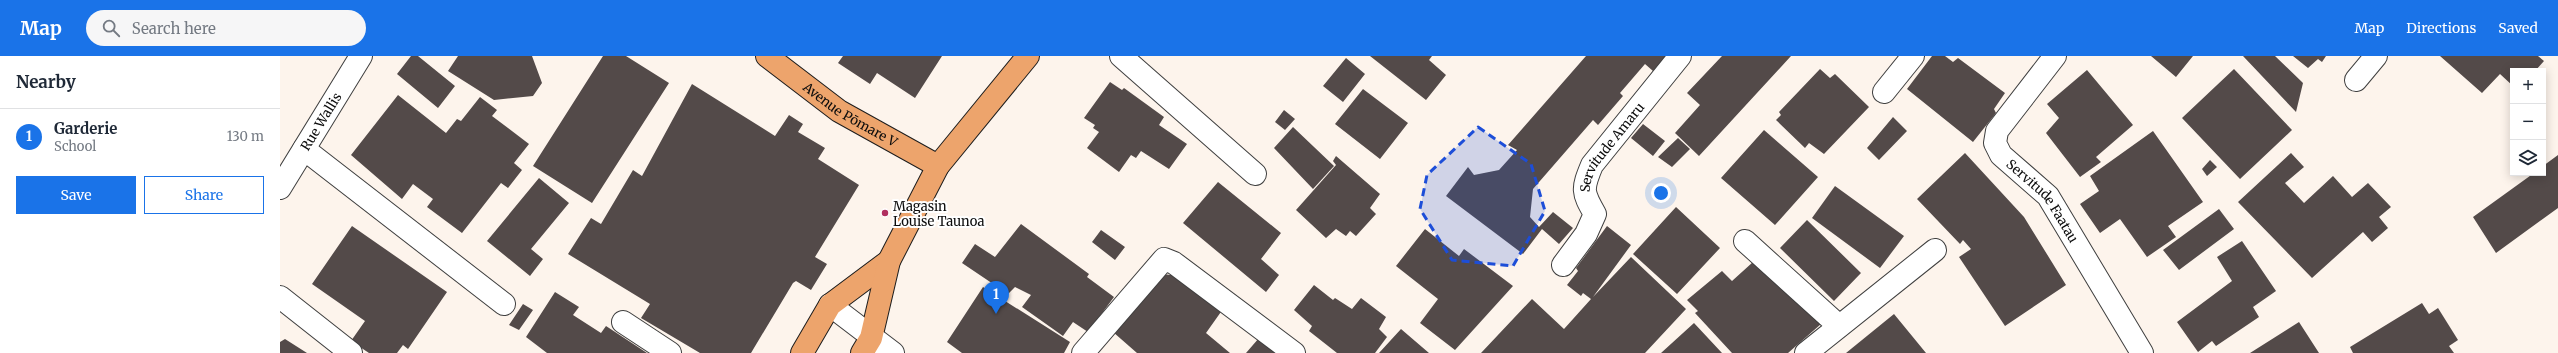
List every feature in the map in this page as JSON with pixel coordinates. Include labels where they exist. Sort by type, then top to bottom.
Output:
[{"type":"main road","name":"Avenue Pōmare V","points":[[767,56],[839,110],[938,166]]},
{"type":"main road","points":[[866,346],[889,261],[938,166],[1028,56]]},
{"type":"main road","points":[[802,353],[830,305],[889,261]]},
{"type":"street","name":"Rue Wallis","points":[[280,188],[361,56]]},
{"type":"street","points":[[1121,56],[1255,174]]},
{"type":"street","name":"Servitude Amaru","points":[[1563,266],[1586,234],[1595,214],[1584,195],[1585,182],[1592,165],[1680,56]]},
{"type":"street","points":[[1884,92],[1913,56]]},
{"type":"street","name":"Servitude Faatau","points":[[2055,56],[1997,131],[1995,143],[2001,155],[2048,196],[2142,353]]},
{"type":"street","points":[[2356,80],[2376,56]]},
{"type":"street","points":[[304,149],[504,304]]},
{"type":"street","points":[[1745,241],[1839,326]]},
{"type":"street","points":[[1806,353],[1935,250]]},
{"type":"street","points":[[1083,353],[1164,259],[1174,263],[1294,353]]},
{"type":"street","points":[[280,297],[351,353]]},
{"type":"street","points":[[830,305],[866,346],[893,353]]},
{"type":"street","points":[[623,322],[670,353]]},
{"type":"highlighted area","points":[[1478,127],[1531,164],[1545,211],[1513,266],[1452,260],[1420,209],[1427,175]]},
{"type":"building","points":[[411,56],[418,56],[455,86],[438,108],[397,74]]},
{"type":"building","points":[[458,56],[532,56],[542,83],[533,96],[494,100],[448,71]]},
{"type":"building","points":[[603,56],[626,56],[669,83],[592,203],[533,166]]},
{"type":"building","points":[[843,56],[942,56],[915,98],[877,73],[870,84],[838,63]]},
{"type":"building","points":[[1370,56],[1432,56],[1429,60],[1446,75],[1426,100]]},
{"type":"building","points":[[1586,56],[1666,56],[1653,71],[1645,64],[1620,93],[1623,96],[1598,125],[1593,120],[1533,189],[1530,217],[1539,227],[1553,212],[1573,228],[1559,244],[1542,229],[1523,254],[1446,196],[1468,167],[1474,175],[1499,170],[1517,150],[1508,145]]},
{"type":"building","points":[[1722,56],[1791,56],[1699,156],[1675,133],[1700,105],[1687,93]]},
{"type":"building","points":[[1932,56],[1945,56],[1953,62],[1958,58],[2005,93],[1994,109],[1996,113],[1973,142],[1907,89]]},
{"type":"building","points":[[2151,56],[2193,56],[2176,77]]},
{"type":"building","points":[[2243,56],[2275,56],[2303,83],[2296,112]]},
{"type":"building","points":[[2293,56],[2326,56],[2322,62],[2318,59],[2308,68]]},
{"type":"building","points":[[2440,56],[2538,56],[2544,61],[2538,68],[2510,68],[2510,83],[2500,74],[2482,93]]},
{"type":"building","points":[[1346,58],[1365,74],[1343,102],[1323,86]]},
{"type":"building","points":[[1820,69],[1830,78],[1835,74],[1869,107],[1824,154],[1809,143],[1805,148],[1776,120],[1781,115],[1779,112]]},
{"type":"building","points":[[2234,69],[2292,130],[2240,179],[2182,118]]},
{"type":"building","points":[[2087,70],[2133,125],[2096,157],[2101,162],[2080,177],[2046,133],[2059,118],[2047,104]]},
{"type":"building","points":[[1110,82],[1122,90],[1124,88],[1164,117],[1159,125],[1187,144],[1169,169],[1141,151],[1136,158],[1131,155],[1119,172],[1087,148],[1099,132],[1093,128],[1095,125],[1084,118]]},
{"type":"building","points":[[692,84],[775,136],[789,115],[803,124],[798,132],[825,148],[818,159],[859,185],[815,257],[827,264],[811,290],[796,281],[793,283],[751,353],[700,353],[641,318],[650,304],[568,254],[591,218],[601,224],[633,170],[642,176]]},
{"type":"building","points":[[1363,89],[1408,123],[1380,159],[1335,124]]},
{"type":"building","points":[[398,95],[446,133],[457,119],[461,121],[480,97],[497,110],[492,116],[529,144],[514,163],[522,170],[508,188],[501,183],[462,233],[427,207],[433,199],[413,184],[402,199],[351,155]]},
{"type":"building","points":[[1284,110],[1295,119],[1285,130],[1275,122]]},
{"type":"building","points":[[1893,117],[1907,131],[1879,160],[1867,148]]},
{"type":"building","points":[[1643,124],[1665,141],[1653,156],[1631,138]]},
{"type":"building","points":[[1293,127],[1334,166],[1313,189],[1274,148]]},
{"type":"building","points":[[1764,130],[1818,177],[1775,225],[1721,178]]},
{"type":"building","points":[[2153,131],[2203,202],[2168,226],[2176,237],[2147,257],[2120,219],[2100,233],[2080,204],[2099,191],[2090,176]]},
{"type":"building","points":[[1678,138],[1690,149],[1672,167],[1658,157]]},
{"type":"building","points":[[1965,153],[2024,217],[2066,285],[2005,326],[1959,257],[1971,249],[1963,240],[1960,244],[1917,199]]},
{"type":"building","points":[[2291,153],[2304,167],[2285,183],[2304,203],[2333,176],[2352,197],[2368,183],[2391,207],[2379,217],[2388,228],[2372,242],[2363,232],[2312,278],[2238,202]]},
{"type":"building","points":[[2558,155],[2558,208],[2496,253],[2473,217],[2530,176],[2546,176],[2546,164]]},
{"type":"building","points":[[1336,156],[1380,194],[1370,208],[1376,214],[1356,236],[1350,231],[1346,236],[1336,229],[1326,238],[1296,210],[1336,165],[1333,161]]},
{"type":"building","points":[[2210,160],[2217,167],[2207,176],[2202,169]]},
{"type":"building","points":[[539,178],[569,203],[531,249],[543,259],[530,276],[487,241]]},
{"type":"building","points":[[1218,182],[1281,233],[1261,259],[1279,275],[1266,292],[1183,223]]},
{"type":"building","points":[[1835,186],[1904,236],[1880,268],[1812,218]]},
{"type":"building","points":[[1676,207],[1720,248],[1677,294],[1633,254]]},
{"type":"building","points":[[2219,209],[2234,229],[2179,270],[2163,250]]},
{"type":"building","points":[[1807,220],[1861,273],[1834,301],[1780,248]]},
{"type":"building","points":[[1021,224],[1089,274],[1087,277],[1114,297],[1088,332],[1073,322],[1063,336],[1022,307],[1031,295],[1015,287],[1008,294],[962,263],[975,244],[995,257]]},
{"type":"building","points":[[352,226],[447,292],[408,349],[403,345],[397,353],[369,353],[351,341],[365,321],[312,284]]},
{"type":"building","points":[[1607,226],[1631,245],[1593,297],[1631,257],[1686,309],[1645,353],[1481,353],[1532,299],[1564,329],[1591,299],[1583,293],[1581,296],[1567,285],[1578,271],[1576,268]]},
{"type":"building","points":[[1425,229],[1459,256],[1464,249],[1513,286],[1455,350],[1420,323],[1438,299],[1396,266]]},
{"type":"building","points":[[1101,230],[1125,247],[1115,260],[1092,242]]},
{"type":"building","points":[[2242,241],[2276,291],[2253,307],[2259,317],[2216,346],[2212,341],[2198,352],[2177,322],[2232,281],[2217,257]]},
{"type":"building","points":[[1753,262],[1821,324],[1788,353],[1732,353],[1695,313],[1698,311],[1687,300],[1722,271],[1732,281]]},
{"type":"building","points":[[1162,274],[1180,276],[1223,309],[1206,333],[1230,353],[1137,353],[1113,332]]},
{"type":"building","points":[[1314,285],[1333,300],[1335,298],[1352,309],[1361,298],[1386,317],[1379,329],[1387,337],[1375,353],[1337,353],[1309,331],[1312,326],[1294,310]]},
{"type":"building","points":[[983,287],[1070,342],[1064,353],[962,353],[947,342]]},
{"type":"building","points":[[555,292],[579,307],[573,315],[601,333],[606,326],[647,353],[547,353],[526,337]]},
{"type":"building","points":[[2422,303],[2429,314],[2438,308],[2458,340],[2449,346],[2454,353],[2353,353],[2350,347]]},
{"type":"building","points":[[523,304],[533,310],[519,330],[509,325]]},
{"type":"building","points":[[1894,314],[1926,353],[1846,353]]},
{"type":"building","points":[[2299,322],[2319,353],[2250,353]]},
{"type":"building","points":[[1694,323],[1722,353],[1661,353]]},
{"type":"building","points":[[1401,329],[1429,353],[1379,353]]},
{"type":"building","points":[[1259,338],[1277,353],[1246,353]]},
{"type":"building","points":[[285,339],[307,353],[280,353],[280,342]]},
{"type":"place","name":"Magasin Louise Taunoa","points":[[885,213]]},
{"type":"place","name":"Garderie","points":[[996,314]]}]
